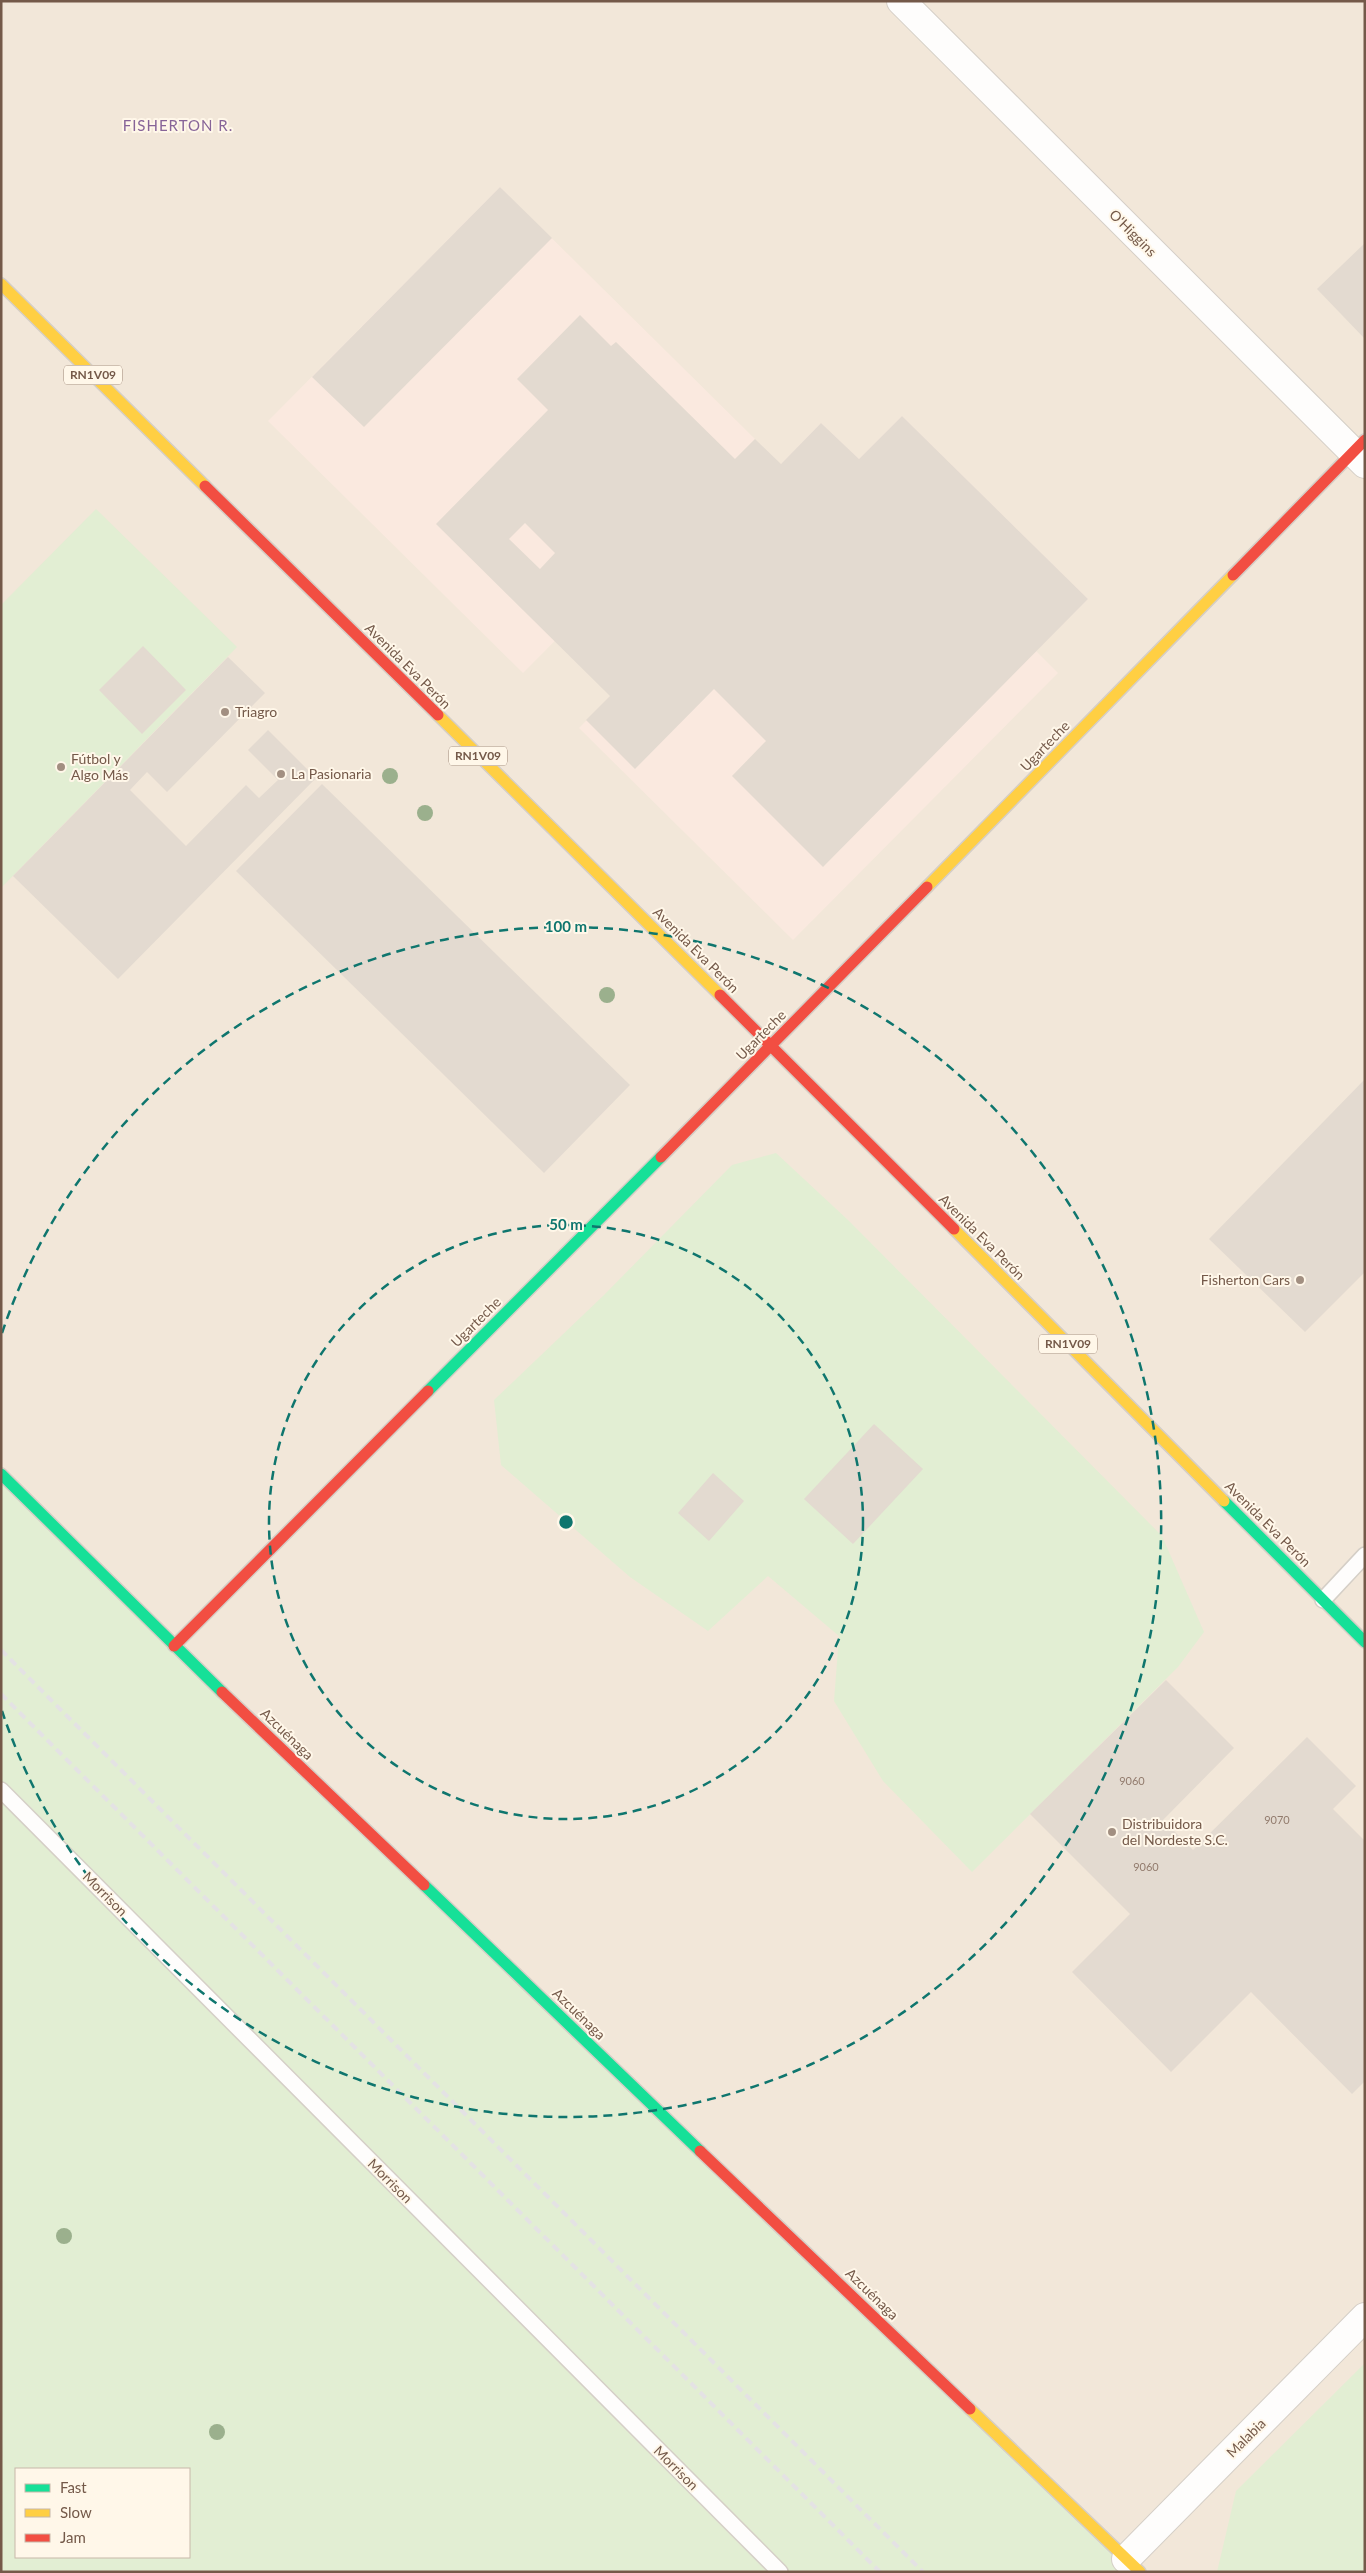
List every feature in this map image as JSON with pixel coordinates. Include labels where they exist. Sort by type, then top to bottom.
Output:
[{"type":"street","name":"O'Higgins","points":[[901,1],[1361,452]]},
{"type":"street","name":"Avenida Eva Perón","points":[[1,284],[772,1046],[1365,1642]]},
{"type":"street","name":"Ugarteche","points":[[174,1646],[1361,452]]},
{"type":"street","name":"Azcuénaga","points":[[1,1474],[174,1646],[1133,2565]]},
{"type":"street","name":"Malabia","points":[[1133,2565],[1365,2317]]},
{"type":"lane","points":[[1323,1600],[1365,1555]]},
{"type":"lane","name":"Morrison","points":[[1,1790],[780,2572]]},
{"type":"shaded area","points":[[1,1],[1365,1],[1365,2572],[880,2572],[1,1694]]},
{"type":"shaded area","points":[[500,187],[755,439],[523,673],[268,421]]},
{"type":"shaded area","points":[[902,416],[1088,599],[1036,651],[1058,673],[793,940],[579,728],[811,493],[781,464],[821,423],[859,459]]},
{"type":"green space","name":"Fútbol y Algo Más","points":[[96,509],[237,647],[1,888],[1,605]]},
{"type":"green space","points":[[776,1153],[848,1220],[1162,1536],[1204,1632],[1178,1667],[972,1872],[883,1781],[834,1701],[839,1636],[768,1576],[708,1631],[630,1577],[501,1465],[494,1400],[604,1295],[732,1165]]},
{"type":"green space","points":[[1,1474],[1140,2572],[1,2572]]},
{"type":"green space","points":[[1365,2363],[1365,2572],[1217,2572],[1236,2491]]},
{"type":"building","points":[[500,187],[552,238],[364,427],[312,377]]},
{"type":"building","points":[[1365,243],[1365,339],[1317,289]]},
{"type":"building","points":[[580,315],[611,346],[616,342],[735,459],[755,439],[781,464],[821,423],[859,459],[902,416],[1088,599],[823,867],[732,776],[766,741],[714,689],[635,769],[586,720],[610,696],[436,524],[548,410],[517,379]],"holes":[[[525,523],[555,553],[540,569],[509,539]]]},
{"type":"building","points":[[143,646],[186,690],[142,734],[99,690]]},
{"type":"building","points":[[228,657],[265,693],[167,792],[147,772],[130,790],[186,846],[246,785],[259,798],[278,780],[248,750],[268,730],[316,778],[118,979],[13,876]]},
{"type":"building","points":[[322,784],[630,1085],[544,1173],[236,871]]},
{"type":"building","points":[[1365,1079],[1365,1272],[1305,1332],[1209,1239]]},
{"type":"building","points":[[874,1424],[923,1469],[853,1544],[804,1499]]},
{"type":"building","points":[[713,1473],[744,1501],[709,1541],[678,1513]]},
{"type":"building","points":[[1166,1680],[1234,1748],[1163,1820],[1193,1850],[1307,1737],[1356,1786],[1333,1809],[1365,1841],[1365,2081],[1352,2094],[1251,1992],[1171,2072],[1072,1972],[1130,1914],[1030,1814]]},
{"type":"railway","points":[[1,1650],[923,2572]]},
{"type":"railway","points":[[1,1694],[880,2572]]},
{"type":"traffic: fast","points":[[428,1391],[661,1157]]},
{"type":"traffic: fast","points":[[1,1474],[222,1692]]},
{"type":"traffic: fast","points":[[1224,1501],[1365,1642]]},
{"type":"traffic: fast","points":[[424,1885],[700,2151]]},
{"type":"traffic: slow","points":[[1,284],[205,486]]},
{"type":"traffic: slow","points":[[927,887],[1233,575]]},
{"type":"traffic: slow","points":[[438,715],[720,995]]},
{"type":"traffic: slow","points":[[954,1229],[1224,1501]]},
{"type":"traffic: slow","points":[[970,2409],[1140,2572]]},
{"type":"traffic: jam","points":[[1233,575],[1365,440]]},
{"type":"traffic: jam","points":[[205,486],[438,715]]},
{"type":"traffic: jam","points":[[661,1157],[927,887]]},
{"type":"traffic: jam","points":[[720,995],[954,1229]]},
{"type":"traffic: jam","points":[[174,1646],[428,1391]]},
{"type":"traffic: jam","points":[[222,1692],[424,1885]]},
{"type":"traffic: jam","points":[[700,2151],[970,2409]]},
{"type":"place","name":"Triagro","points":[[225,712]]},
{"type":"place","name":"Fútbol y Algo Más","points":[[61,767]]},
{"type":"place","name":"La Pasionaria","points":[[281,774]]},
{"type":"place","name":"Fisherton Cars","points":[[1300,1280]]},
{"type":"place","name":"Distribuidora del Nordeste S.C.","points":[[1112,1832]]},
{"type":"district","name":"FISHERTON R.","points":[[178,126]]}]
